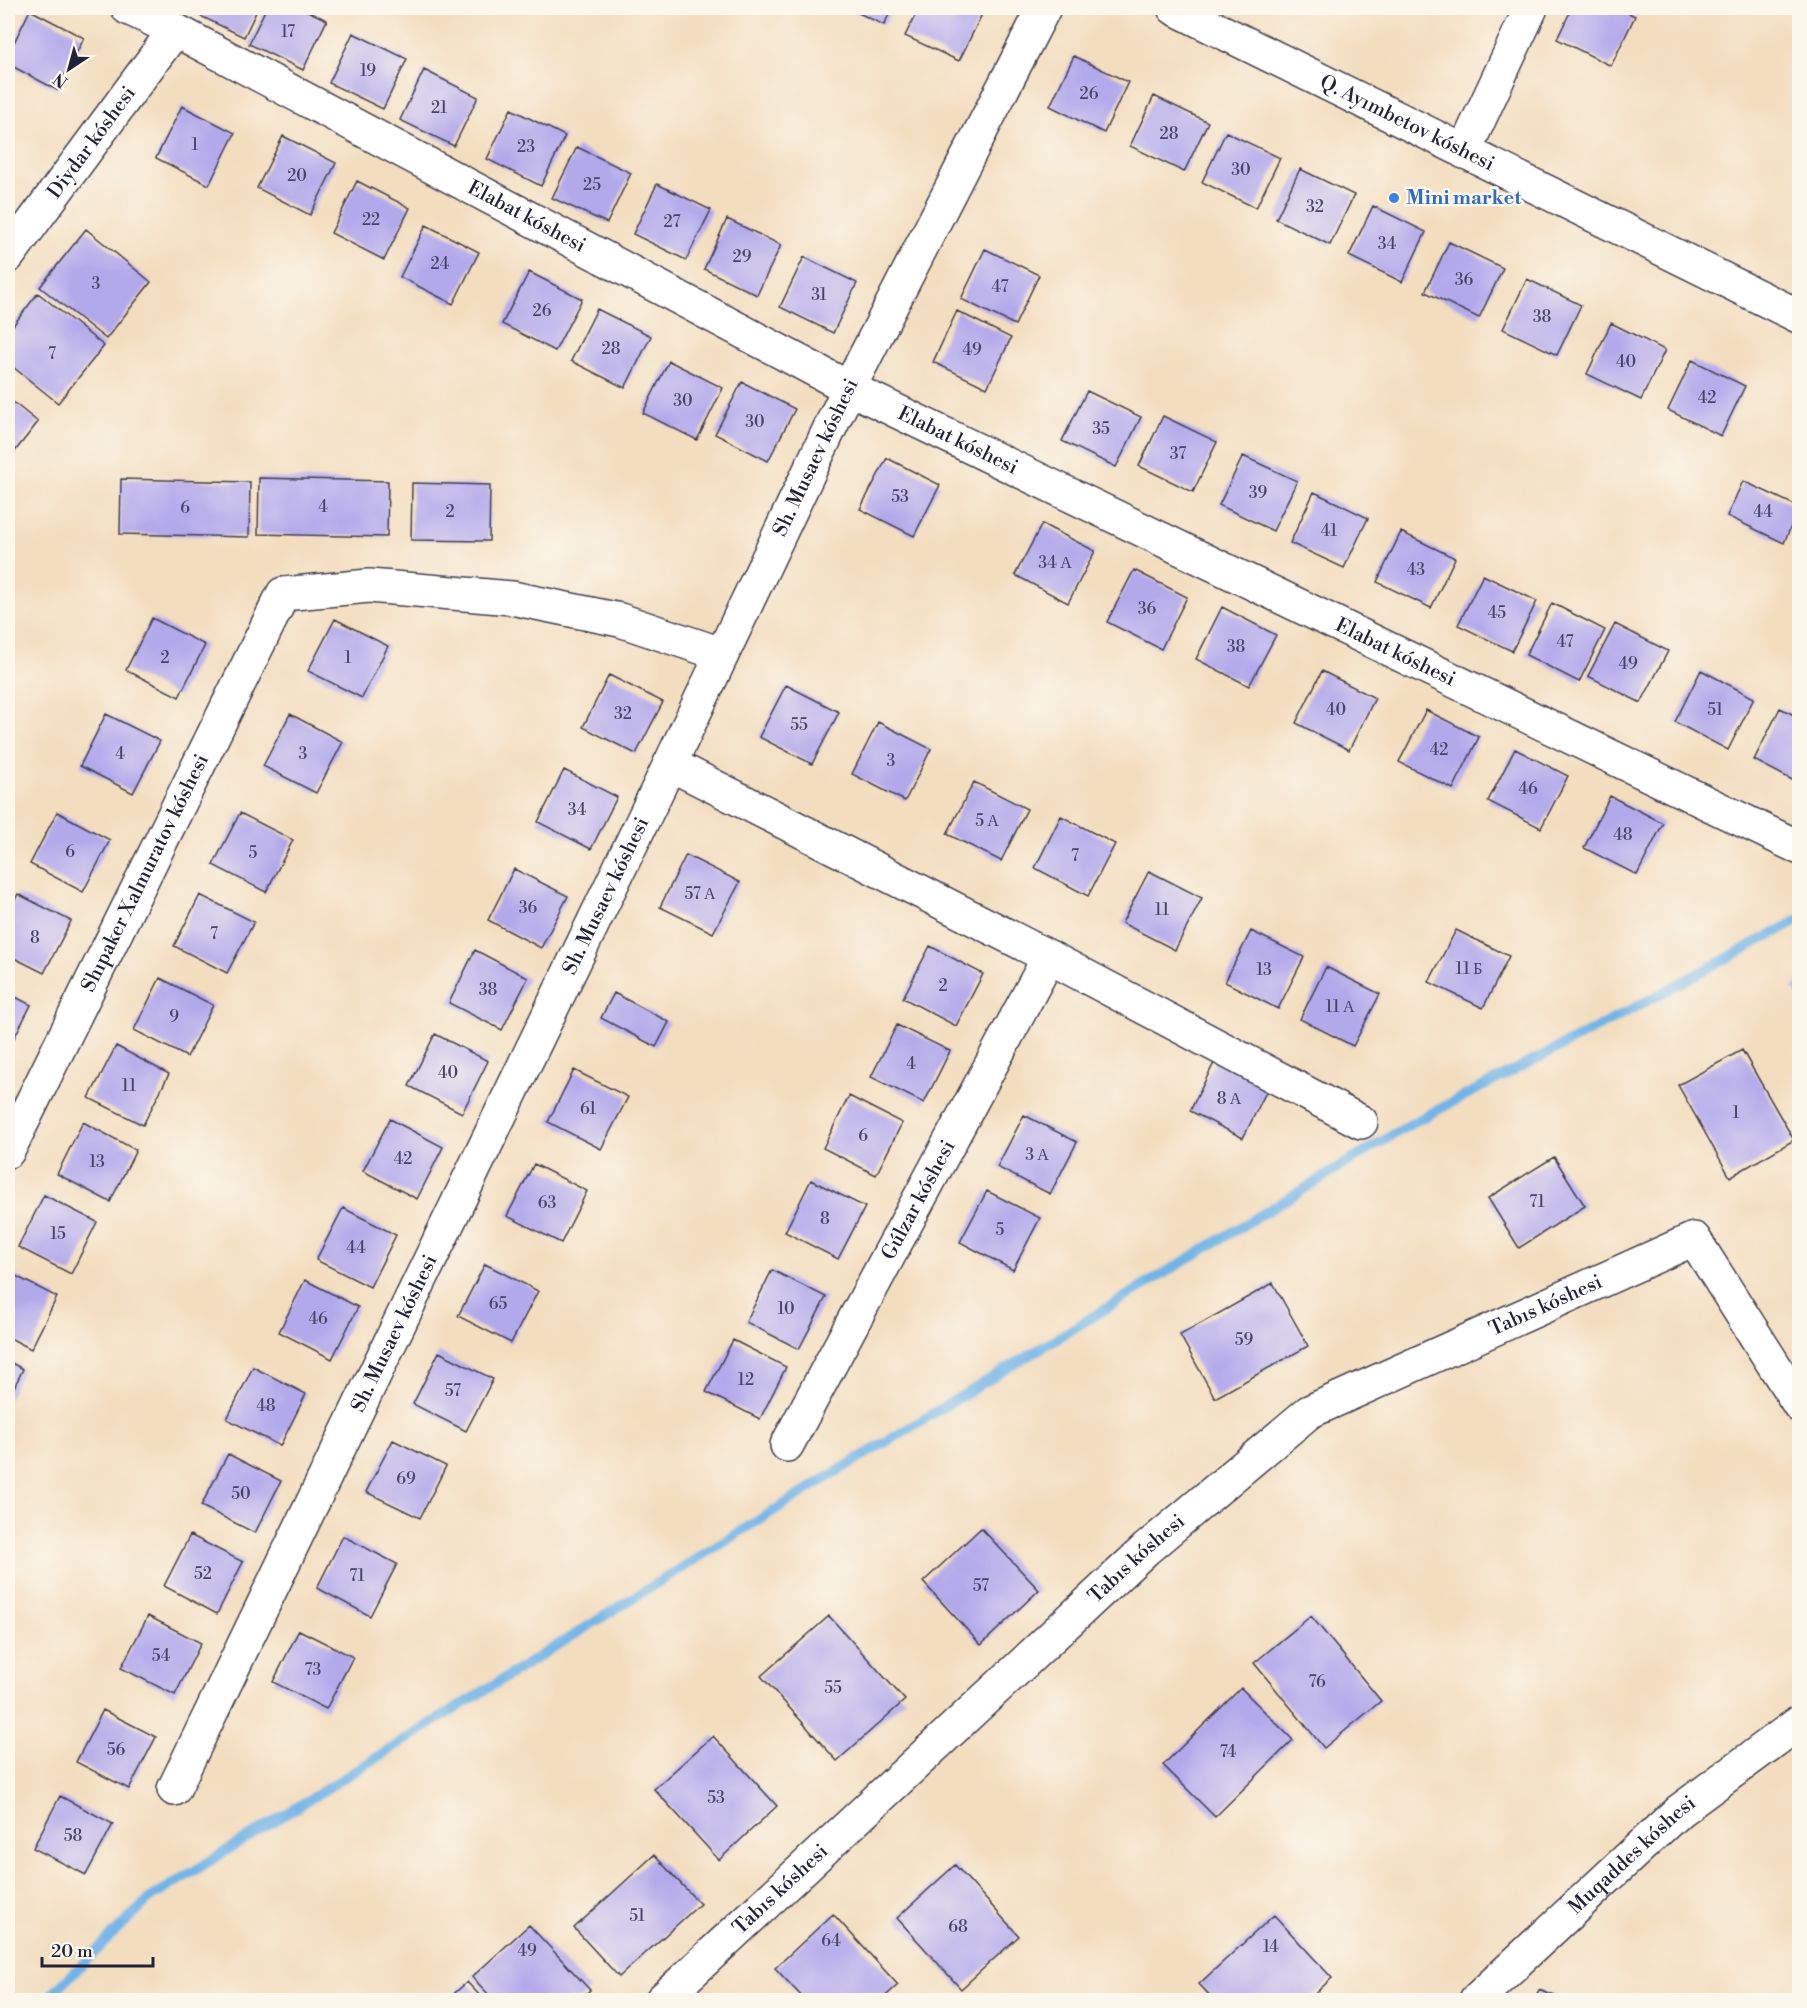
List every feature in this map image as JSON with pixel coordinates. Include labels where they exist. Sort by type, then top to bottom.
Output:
[{"type":"street","name":"Elabat kóshesi","points":[[128,8],[175,30],[849,388],[1800,848]]},
{"type":"street","name":"Sh. Musaev kóshesi","points":[[174,1789],[670,764],[849,388],[1044,8]]},
{"type":"street","name":"Q. Ayımbetov kóshesi","points":[[1174,8],[1800,317]]},
{"type":"street","points":[[1464,152],[1531,8]]},
{"type":"street","name":"Diydar kóshesi","points":[[8,256],[175,30]]},
{"type":"street","name":"Shıpaker Xalmuratov kóshesi","points":[[8,1151],[283,594],[369,586],[512,598],[620,620],[721,654]]},
{"type":"street","points":[[670,764],[1050,957],[1361,1122]]},
{"type":"street","name":"Gúlzar kóshesi","points":[[788,1445],[1050,957]]},
{"type":"street","name":"Tabıs kóshesi","points":[[662,2001],[1146,1549],[1309,1412],[1694,1239],[1800,1406]]},
{"type":"street","name":"Muqaddes kóshesi","points":[[1476,2001],[1678,1810],[1800,1722]]},
{"type":"building","points":[[192,8],[258,8],[244,37],[190,11]]},
{"type":"building","points":[[266,8],[301,8],[327,20],[303,70],[249,44]]},
{"type":"building","points":[[848,8],[892,8],[884,25]]},
{"type":"building","points":[[919,8],[975,8],[983,12],[959,61],[905,36]]},
{"type":"building","points":[[1449,8],[1463,8],[1460,13]]},
{"type":"building","points":[[1572,8],[1618,8],[1635,16],[1611,66],[1557,39]]},
{"type":"building","points":[[30,10],[84,38],[57,90],[8,64],[8,55]]},
{"type":"building","points":[[353,33],[407,59],[383,109],[329,83]]},
{"type":"building","points":[[1074,56],[1128,82],[1104,133],[1050,106]]},
{"type":"building","points":[[424,70],[478,97],[454,146],[400,120]]},
{"type":"building","points":[[1154,96],[1208,122],[1184,172],[1130,146]]},
{"type":"building","points":[[182,106],[235,133],[209,185],[156,158]]},
{"type":"building","points":[[511,109],[565,136],[541,186],[487,159]]},
{"type":"building","points":[[1226,132],[1280,158],[1256,208],[1202,182]]},
{"type":"building","points":[[283,136],[336,163],[310,215],[257,188]]},
{"type":"building","points":[[577,147],[631,173],[607,223],[552,198]]},
{"type":"building","points":[[1300,169],[1354,195],[1330,245],[1276,219]]},
{"type":"building","points":[[357,181],[410,208],[384,260],[331,233]]},
{"type":"building","points":[[657,184],[711,210],[686,260],[633,234]]},
{"type":"building","points":[[1373,206],[1426,232],[1402,282],[1349,256]]},
{"type":"building","points":[[727,219],[781,245],[757,295],[704,269]]},
{"type":"building","points":[[426,225],[479,252],[453,304],[400,277]]},
{"type":"building","points":[[86,229],[151,282],[106,339],[40,287]]},
{"type":"building","points":[[1449,242],[1503,268],[1479,318],[1425,292]]},
{"type":"building","points":[[985,249],[1039,275],[1015,325],[961,299]]},
{"type":"building","points":[[804,257],[857,283],[833,333],[780,307]]},
{"type":"building","points":[[529,272],[582,299],[555,351],[502,324]]},
{"type":"building","points":[[1527,279],[1581,305],[1557,355],[1503,329]]},
{"type":"building","points":[[38,293],[104,346],[58,403],[8,363],[8,332]]},
{"type":"building","points":[[597,309],[651,336],[625,388],[571,361]]},
{"type":"building","points":[[957,311],[1011,338],[987,388],[933,362]]},
{"type":"building","points":[[1611,323],[1665,350],[1641,400],[1587,374]]},
{"type":"building","points":[[1692,360],[1745,386],[1721,436],[1668,410]]},
{"type":"building","points":[[669,361],[723,388],[697,440],[643,413]]},
{"type":"building","points":[[742,382],[795,409],[768,461],[715,434]]},
{"type":"building","points":[[1087,391],[1141,417],[1116,467],[1062,441]]},
{"type":"building","points":[[8,398],[38,422],[8,460]]},
{"type":"building","points":[[1163,416],[1217,442],[1193,492],[1139,466]]},
{"type":"building","points":[[1243,456],[1297,481],[1273,531],[1219,505]]},
{"type":"building","points":[[887,458],[940,485],[914,536],[860,509]]},
{"type":"building","points":[[259,478],[388,481],[387,537],[258,534]]},
{"type":"building","points":[[121,479],[250,482],[249,537],[120,534]]},
{"type":"building","points":[[1743,481],[1799,507],[1784,543],[1727,516]]},
{"type":"building","points":[[412,483],[490,485],[489,541],[411,540]]},
{"type":"building","points":[[1314,492],[1368,518],[1344,568],[1290,543]]},
{"type":"building","points":[[1042,524],[1095,551],[1068,603],[1015,575]]},
{"type":"building","points":[[1401,532],[1455,558],[1431,608],[1377,582]]},
{"type":"building","points":[[1134,570],[1187,597],[1161,649],[1107,622]]},
{"type":"building","points":[[1483,575],[1537,601],[1512,651],[1458,625]]},
{"type":"building","points":[[1552,603],[1605,630],[1579,682],[1526,655]]},
{"type":"building","points":[[1222,607],[1276,635],[1249,686],[1196,659]]},
{"type":"building","points":[[152,618],[205,645],[179,697],[126,670]]},
{"type":"building","points":[[335,619],[388,646],[362,698],[308,671]]},
{"type":"building","points":[[1615,624],[1668,651],[1641,703],[1588,676]]},
{"type":"building","points":[[1701,670],[1754,698],[1728,750],[1675,722]]},
{"type":"building","points":[[1322,671],[1375,698],[1349,750],[1296,723]]},
{"type":"building","points":[[609,675],[663,702],[636,754],[583,727]]},
{"type":"building","points":[[786,685],[839,712],[812,764],[759,737]]},
{"type":"building","points":[[1780,708],[1800,718],[1800,784],[1754,760]]},
{"type":"building","points":[[1426,710],[1479,737],[1453,789],[1399,762]]},
{"type":"building","points":[[106,714],[160,741],[133,793],[80,766]]},
{"type":"building","points":[[290,714],[343,742],[316,793],[263,766]]},
{"type":"building","points":[[878,722],[931,749],[905,801],[852,774]]},
{"type":"building","points":[[1515,749],[1568,776],[1541,828],[1488,801]]},
{"type":"building","points":[[564,770],[617,797],[591,849],[538,822]]},
{"type":"building","points":[[974,782],[1027,809],[1001,861],[947,834]]},
{"type":"building","points":[[1610,796],[1663,823],[1637,875],[1584,848]]},
{"type":"building","points":[[57,812],[110,840],[83,892],[30,864]]},
{"type":"building","points":[[240,813],[293,840],[266,892],[213,865]]},
{"type":"building","points":[[1061,816],[1115,844],[1088,896],[1035,868]]},
{"type":"building","points":[[686,855],[740,882],[713,933],[660,907]]},
{"type":"building","points":[[514,869],[568,896],[541,948],[488,920]]},
{"type":"building","points":[[1149,871],[1202,898],[1175,950],[1122,923]]},
{"type":"building","points":[[18,894],[71,921],[44,973],[8,955],[8,914]]},
{"type":"building","points":[[200,895],[254,922],[227,973],[174,946]]},
{"type":"building","points":[[1456,930],[1509,956],[1483,1008],[1429,982]]},
{"type":"building","points":[[1251,931],[1304,957],[1278,1009],[1225,982]]},
{"type":"building","points":[[930,946],[983,974],[956,1026],[903,998]]},
{"type":"building","points":[[475,950],[528,978],[502,1030],[449,1003]]},
{"type":"building","points":[[1326,967],[1380,994],[1353,1046],[1300,1019]]},
{"type":"building","points":[[160,978],[213,1005],[187,1057],[134,1030]]},
{"type":"building","points":[[1800,983],[1800,998],[1793,987]]},
{"type":"building","points":[[8,993],[31,1005],[8,1050]]},
{"type":"building","points":[[614,993],[669,1022],[656,1047],[601,1018]]},
{"type":"building","points":[[897,1025],[950,1051],[924,1103],[871,1077]]},
{"type":"building","points":[[435,1034],[488,1061],[462,1113],[409,1086]]},
{"type":"building","points":[[116,1046],[169,1074],[143,1125],[89,1098]]},
{"type":"building","points":[[1742,1050],[1794,1140],[1730,1177],[1678,1085]]},
{"type":"building","points":[[1216,1059],[1269,1086],[1243,1138],[1190,1111]]},
{"type":"building","points":[[574,1070],[628,1097],[601,1149],[548,1122]]},
{"type":"building","points":[[849,1096],[902,1123],[876,1175],[823,1148]]},
{"type":"building","points":[[1024,1115],[1077,1142],[1050,1194],[997,1167]]},
{"type":"building","points":[[390,1119],[443,1147],[417,1199],[363,1171]]},
{"type":"building","points":[[83,1122],[136,1150],[110,1202],[57,1174]]},
{"type":"building","points":[[1554,1157],[1585,1206],[1519,1248],[1488,1198]]},
{"type":"building","points":[[534,1164],[587,1191],[561,1243],[507,1216]]},
{"type":"building","points":[[811,1180],[865,1207],[838,1259],[785,1232]]},
{"type":"building","points":[[987,1191],[1040,1218],[1013,1270],[960,1242]]},
{"type":"building","points":[[44,1195],[97,1222],[71,1274],[18,1247]]},
{"type":"building","points":[[343,1208],[396,1235],[370,1287],[316,1260]]},
{"type":"building","points":[[485,1264],[538,1291],[511,1343],[458,1316]]},
{"type":"building","points":[[772,1270],[826,1297],[799,1349],[746,1322]]},
{"type":"building","points":[[8,1272],[57,1297],[31,1349],[8,1337]]},
{"type":"building","points":[[305,1280],[358,1307],[332,1359],[279,1332]]},
{"type":"building","points":[[1273,1283],[1308,1346],[1215,1398],[1180,1335]]},
{"type":"building","points":[[733,1340],[786,1367],[760,1419],[706,1392]]},
{"type":"building","points":[[439,1352],[493,1379],[466,1431],[413,1404]]},
{"type":"building","points":[[8,1361],[23,1369],[8,1400]]},
{"type":"building","points":[[253,1367],[306,1394],[280,1446],[227,1419]]},
{"type":"building","points":[[393,1440],[446,1466],[420,1518],[366,1492]]},
{"type":"building","points":[[228,1454],[281,1481],[255,1533],[201,1506]]},
{"type":"building","points":[[981,1528],[1039,1590],[981,1645],[923,1582]]},
{"type":"building","points":[[190,1535],[243,1562],[217,1614],[164,1586]]},
{"type":"building","points":[[343,1536],[397,1564],[370,1616],[317,1588]]},
{"type":"building","points":[[148,1616],[201,1643],[175,1695],[121,1668]]},
{"type":"building","points":[[829,1616],[905,1700],[837,1761],[761,1676]]},
{"type":"building","points":[[1311,1616],[1381,1701],[1324,1748],[1254,1663]]},
{"type":"building","points":[[299,1630],[353,1657],[326,1709],[273,1682]]},
{"type":"building","points":[[1241,1688],[1293,1740],[1215,1817],[1163,1765]]},
{"type":"building","points":[[103,1710],[156,1737],[129,1789],[76,1762]]},
{"type":"building","points":[[713,1736],[777,1806],[719,1860],[654,1789]]},
{"type":"building","points":[[60,1796],[113,1824],[86,1875],[33,1848]]},
{"type":"building","points":[[654,1855],[700,1904],[619,1977],[574,1928]]},
{"type":"building","points":[[955,1865],[1019,1936],[961,1989],[897,1918]]},
{"type":"building","points":[[833,1914],[898,1985],[881,2000],[805,2000],[775,1968]]},
{"type":"building","points":[[1274,1915],[1332,1978],[1308,2000],[1214,2000],[1199,1984]]},
{"type":"building","points":[[529,1925],[590,1990],[580,2000],[494,2000],[472,1977]]},
{"type":"building","points":[[467,1982],[484,2000],[447,2000]]},
{"type":"building","points":[[1539,1990],[1565,2000],[1535,2000]]},
{"type":"waterway","points":[[46,2000],[149,1899],[828,1477],[1414,1122],[1800,919]]},
{"type":"place","name":"Mini market","points":[[1394,198]]}]
